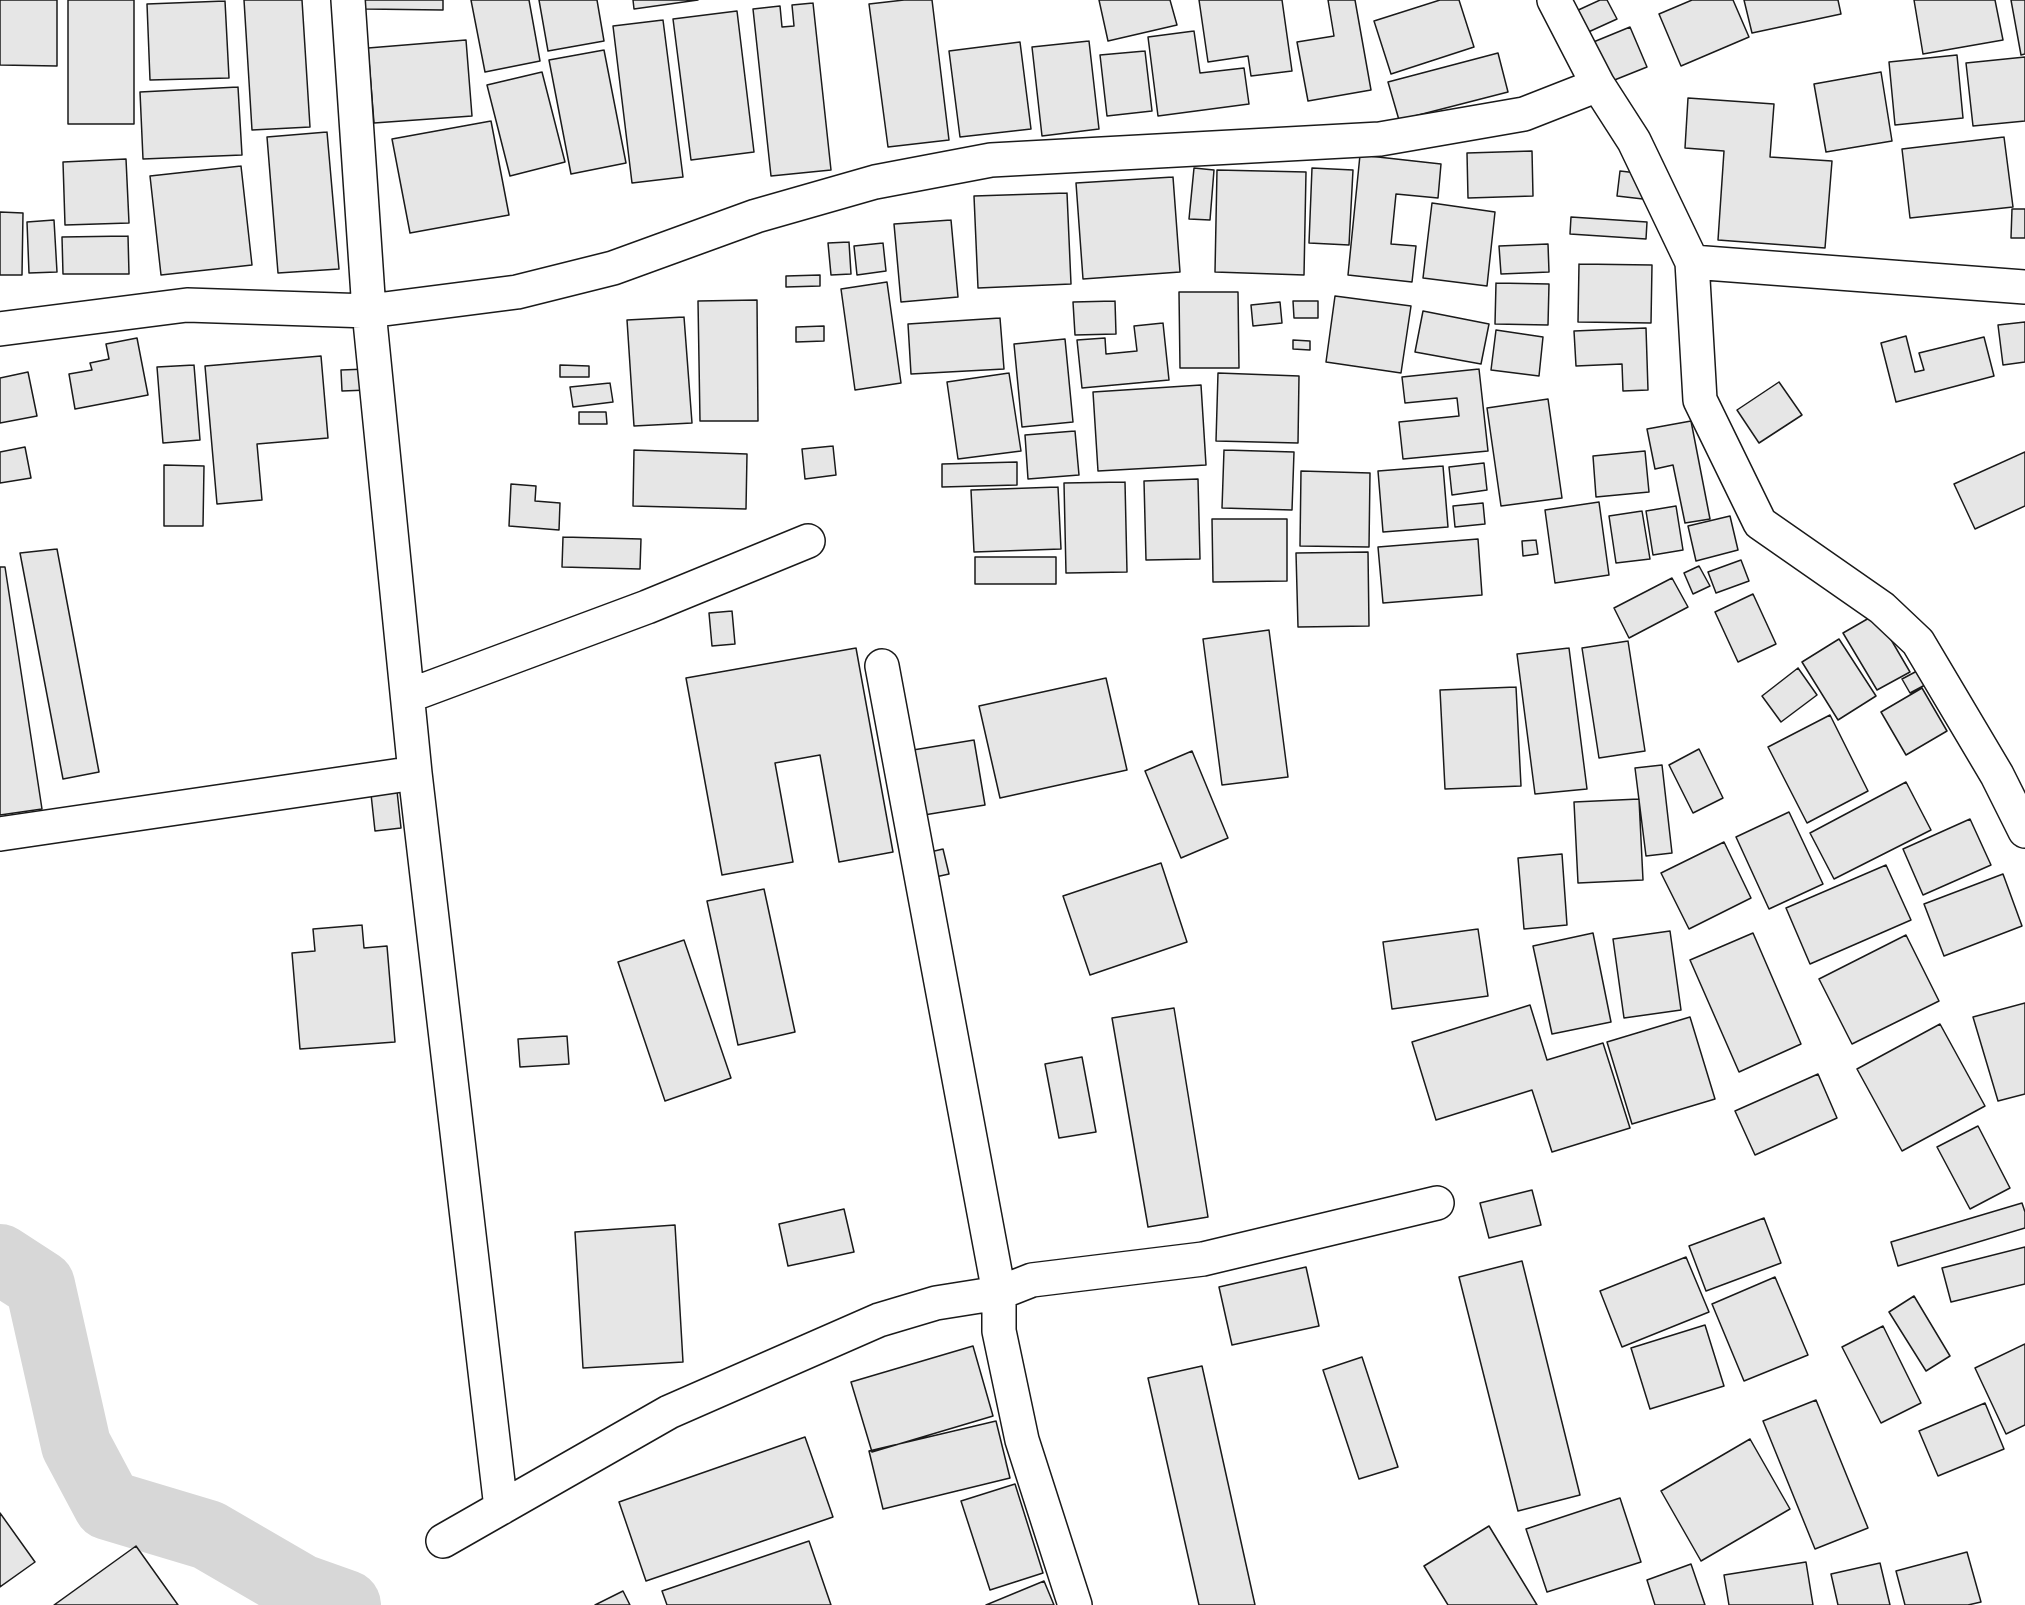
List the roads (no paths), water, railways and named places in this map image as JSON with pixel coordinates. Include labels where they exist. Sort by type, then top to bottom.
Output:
[{"type":"street","points":[[348,0],[369,311],[415,773],[501,1508]]},
{"type":"street","points":[[1554,0],[1598,85],[1634,141],[1692,262],[1700,400],[1760,523],[1882,608],[1918,642],[1997,775],[2025,831]]},
{"type":"street","points":[[0,329],[187,305],[369,311],[517,292],[613,268],[756,216],[874,182],[991,160],[1380,139],[1524,114],[1598,85]]},
{"type":"street","points":[[1692,262],[2025,287]]},
{"type":"street","points":[[408,696],[647,607],[808,541]]},
{"type":"street","points":[[882,666],[999,1293],[999,1331],[1022,1440],[1075,1605]]},
{"type":"street","points":[[0,834],[415,773]]},
{"type":"street","points":[[443,1541],[669,1412],[879,1320],[936,1303],[999,1293],[1032,1280],[1203,1259],[1437,1203]]},
{"type":"waterway","points":[[0,1259],[40,1285],[76,1445],[108,1505],[208,1535],[301,1589],[346,1605]]}]
